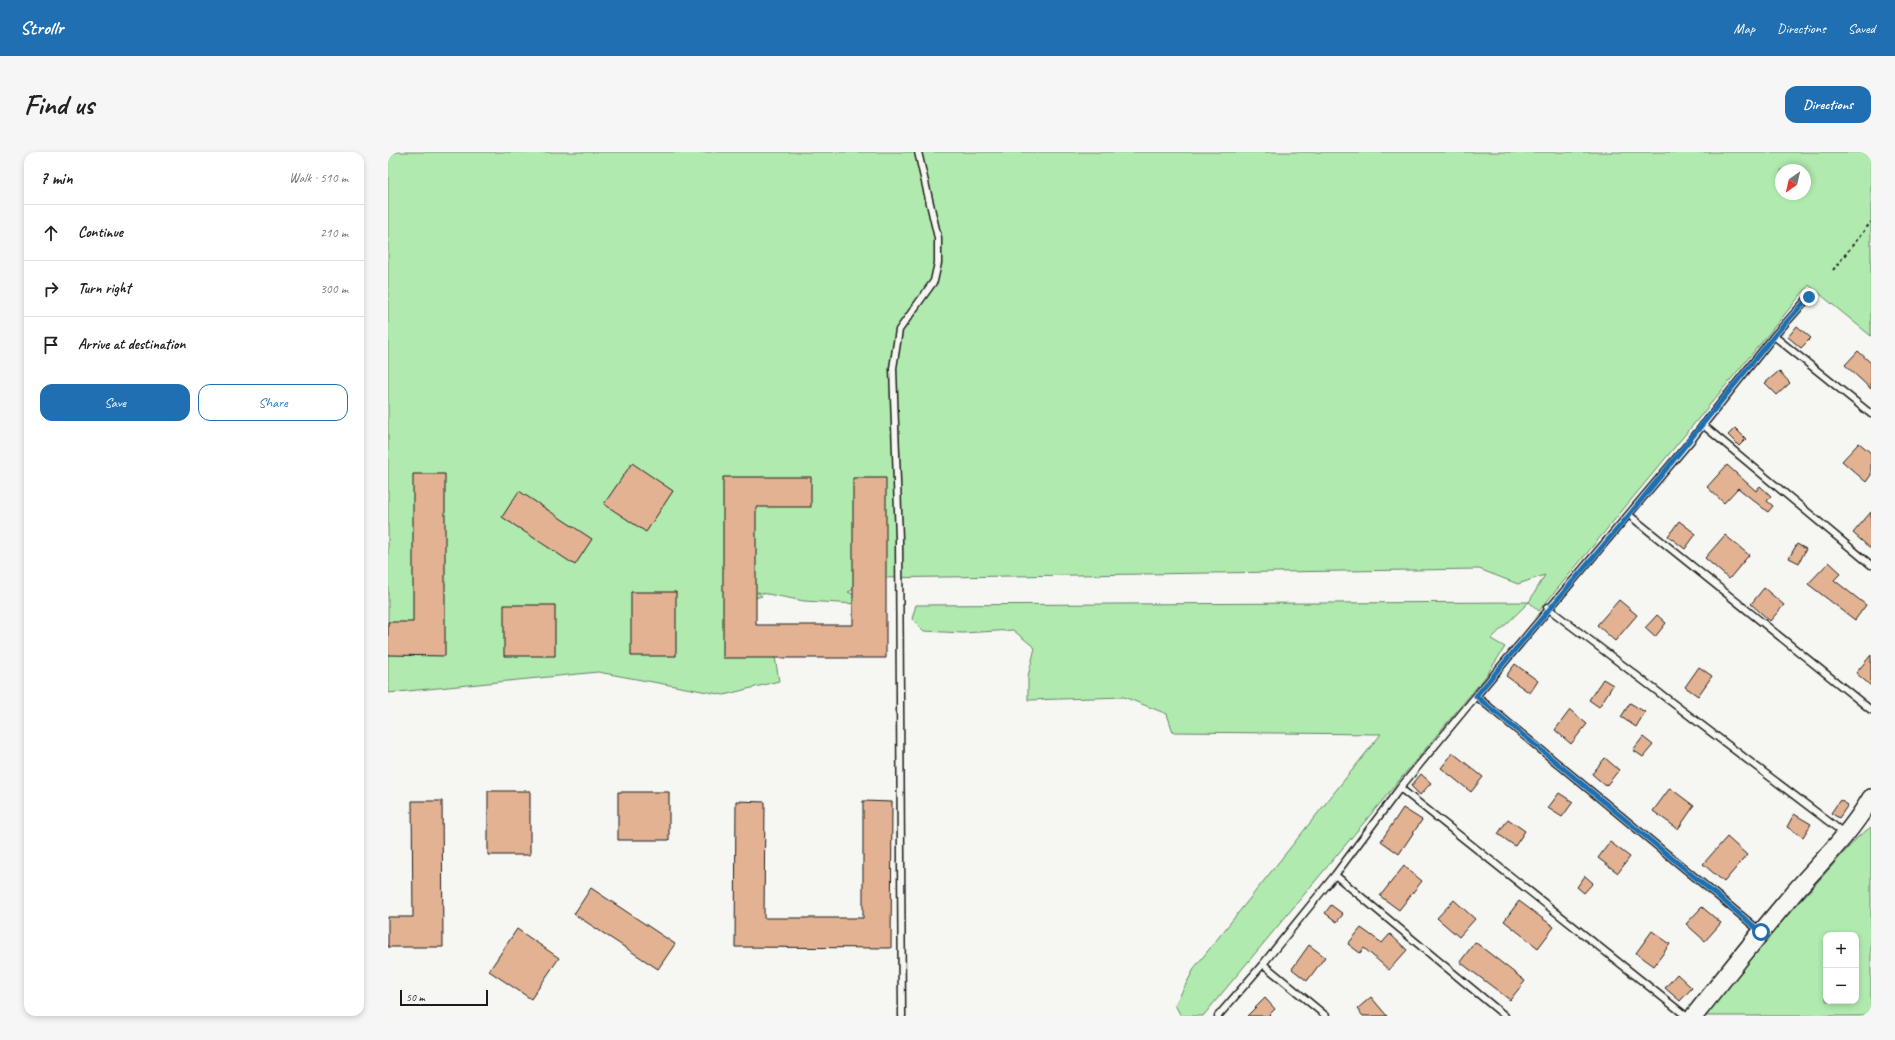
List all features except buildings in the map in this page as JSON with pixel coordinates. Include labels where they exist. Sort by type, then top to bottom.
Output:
[{"type":"street","points":[[1694,1016],[1761,932],[1845,834],[1871,798]]},
{"type":"lane","points":[[902,1016],[899,539],[893,368],[900,330],[934,281],[938,262],[938,238],[918,152]]},
{"type":"lane","points":[[1218,1016],[1263,964],[1335,875],[1400,788],[1548,608],[1629,515],[1774,336],[1809,297]]},
{"type":"lane","points":[[1774,336],[1871,414]]},
{"type":"lane","points":[[1703,425],[1871,565]]},
{"type":"lane","points":[[1629,515],[1871,710]]},
{"type":"lane","points":[[1548,608],[1845,834]]},
{"type":"lane","points":[[1476,696],[1761,932]]},
{"type":"lane","points":[[1400,788],[1686,1016]]},
{"type":"lane","points":[[1335,875],[1505,1016]]},
{"type":"lane","points":[[1263,964],[1326,1016]]},
{"type":"path","points":[[1833,270],[1871,222]]},
{"type":"green space","points":[[388,152],[1871,152],[1871,336],[1809,285],[1539,611],[1529,602],[1545,575],[1518,584],[1479,569],[877,578],[848,592],[875,605],[804,601],[757,592],[762,596],[745,601],[727,628],[773,645],[779,681],[724,695],[598,672],[388,693]]},
{"type":"green space","points":[[1529,602],[1491,639],[1505,647],[1486,676],[1203,1016],[1181,1016],[1175,1005],[1195,967],[1381,734],[1173,732],[1167,714],[1124,697],[1028,700],[1028,676],[1035,648],[1013,630],[963,633],[924,631],[912,619],[916,605]]},
{"type":"green space","points":[[1871,827],[1871,1016],[1705,1016],[1758,948],[1858,837]]},
{"type":"route","points":[[1761,932],[1476,696],[1629,515],[1774,336],[1809,297]]}]
